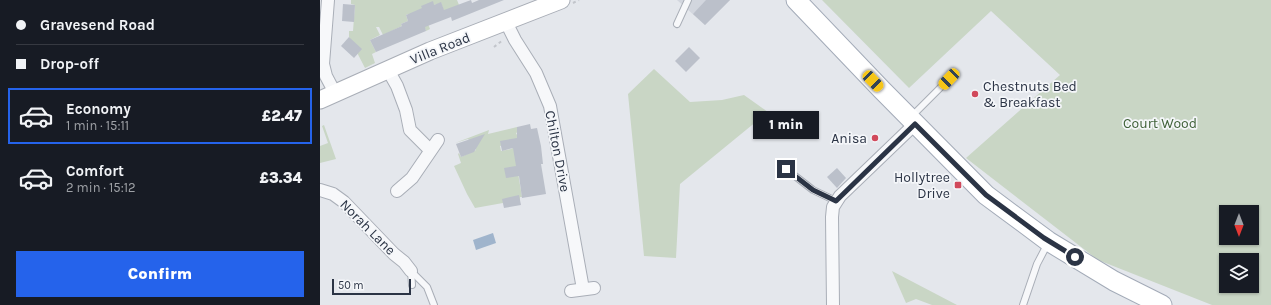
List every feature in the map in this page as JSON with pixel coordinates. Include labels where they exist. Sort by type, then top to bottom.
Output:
[{"type":"main road","points":[[796,0],[912,121],[986,195],[1048,241],[1114,282],[1162,305]]},
{"type":"street","points":[[328,0],[323,64],[328,97]]},
{"type":"street","name":"Villa Road","points":[[328,97],[430,51],[507,30],[561,0]]},
{"type":"street","name":"Chilton Drive","points":[[507,30],[536,73],[550,106],[583,289]]},
{"type":"street","points":[[388,70],[400,93],[406,110],[410,130],[430,150]]},
{"type":"street","points":[[833,305],[832,214],[836,201],[912,121]]},
{"type":"street","points":[[397,191],[412,178],[438,140]]},
{"type":"street","name":"Norah Lane","points":[[320,190],[333,194],[344,202],[394,254],[404,262],[411,271]]},
{"type":"lane","points":[[677,24],[688,0]]},
{"type":"lane","points":[[912,121],[949,79]]},
{"type":"lane","points":[[786,169],[813,190],[836,201]]},
{"type":"lane","points":[[1023,305],[1036,265],[1048,241]]},
{"type":"lane","points":[[411,271],[412,285]]},
{"type":"lane","points":[[411,271],[427,287],[434,305]]},
{"type":"path","points":[[494,47],[507,30]]},
{"type":"shaded area","points":[[677,0],[730,0],[705,25]]},
{"type":"green space","points":[[351,0],[457,0],[459,5],[446,17],[441,3],[434,5],[428,24],[430,29],[426,31],[422,19],[411,22],[408,14],[406,15],[408,21],[401,24],[402,26],[383,35],[379,27],[376,27],[380,35],[370,40],[376,52],[372,54],[375,63],[365,68],[349,37],[349,31],[353,31],[355,5],[351,4]]},
{"type":"green space","name":"Court Wood","points":[[822,0],[1271,0],[1271,305],[1212,305],[1098,260],[966,158],[1060,75],[991,11],[909,88]]},
{"type":"green space","points":[[654,69],[690,102],[722,100],[744,95],[768,112],[680,184],[676,258],[644,256],[628,94]]},
{"type":"green space","points":[[324,125],[336,159],[320,163],[320,146],[328,143],[322,126]]},
{"type":"green space","points":[[517,127],[518,132],[516,133],[519,135],[520,140],[511,139],[512,143],[500,146],[501,151],[511,149],[517,145],[518,173],[522,197],[520,197],[520,200],[475,208],[454,166],[461,163],[459,153],[461,157],[476,150],[474,145],[468,139],[455,143],[489,130],[488,134]]},
{"type":"green space","points":[[892,271],[957,305],[932,305],[916,299],[906,303]]},
{"type":"water","points":[[493,233],[496,243],[476,250],[473,240]]},
{"type":"building","points":[[471,0],[472,3],[479,0],[504,0],[452,21],[451,17],[425,27],[426,31],[376,52],[370,40],[402,26],[401,24],[408,21],[406,15],[433,1],[434,5],[441,2],[444,10]]},
{"type":"building","points":[[706,0],[730,0],[705,25],[693,14]]},
{"type":"building","points":[[343,4],[355,5],[354,22],[342,21]]},
{"type":"building","points":[[349,37],[362,49],[354,58],[341,46]]},
{"type":"building","points":[[689,47],[700,58],[686,72],[675,61]]},
{"type":"building","points":[[530,124],[531,129],[537,128],[541,146],[543,164],[541,164],[546,194],[522,198],[519,176],[506,178],[504,168],[516,166],[513,148],[502,151],[500,141],[517,138],[517,127]]},
{"type":"building","points":[[485,134],[474,152],[461,157],[456,144]]},
{"type":"building","points":[[837,168],[846,178],[837,188],[827,177]]},
{"type":"building","points":[[519,195],[521,205],[504,208],[502,199]]},
{"type":"place","name":"Chestnuts Bed & Breakfast","points":[[975,94]]},
{"type":"place","name":"Anisa","points":[[875,138]]},
{"type":"place","name":"Hollytree Drive","points":[[958,185]]},
{"type":"route","points":[[786,169],[813,190],[836,201],[915,124],[986,195],[1044,238],[1075,257]]}]
